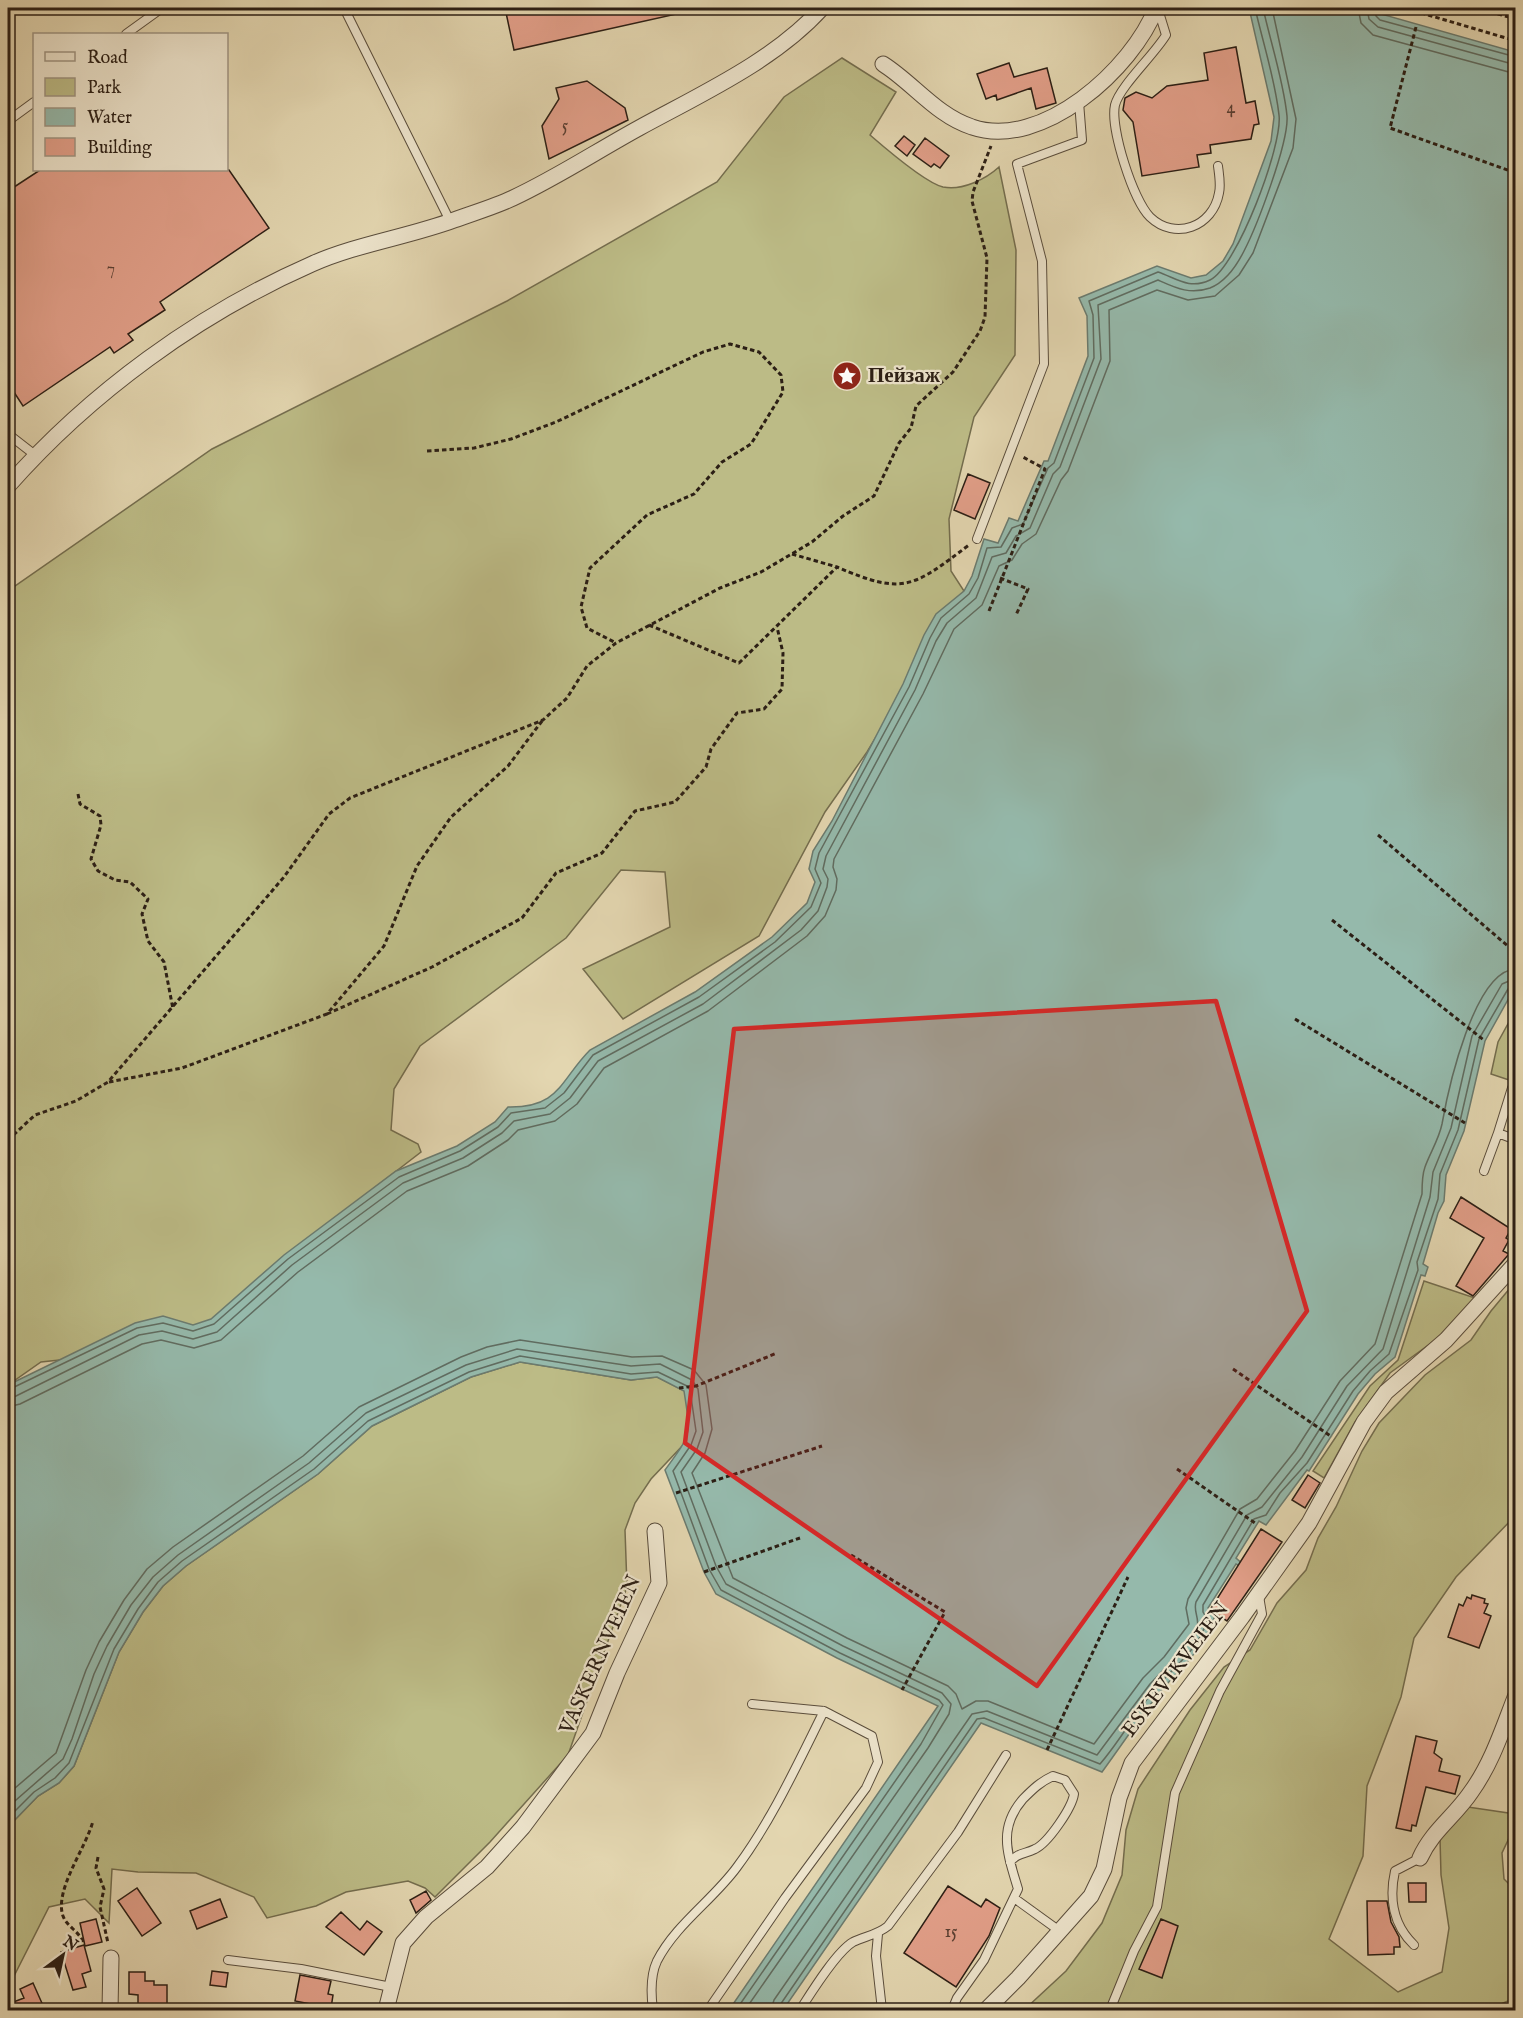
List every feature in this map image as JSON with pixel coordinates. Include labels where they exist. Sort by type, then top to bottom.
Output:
[{"type":"street","points":[[883,64],[903,76],[952,117],[972,127],[993,132],[1012,131],[1038,123],[1079,102],[1127,57],[1143,36],[1157,8]]},
{"type":"street","points":[[8,486],[35,455],[78,415],[152,357],[214,315],[313,264],[345,252],[450,221],[513,198],[675,108],[782,44],[816,10]]},
{"type":"street","name":"ESKEVIKVEIEN","points":[[986,2010],[1061,1932],[1091,1896],[1104,1869],[1119,1798],[1132,1762],[1309,1523],[1364,1422],[1386,1392],[1468,1318],[1515,1263]]},
{"type":"street","name":"VASKERNVEIEN","points":[[386,2010],[403,1943],[426,1917],[487,1867],[523,1827],[593,1733],[617,1672],[659,1583],[656,1531]]},
{"type":"street","points":[[1420,1858],[1429,1838],[1453,1816],[1489,1763],[1515,1695]]},
{"type":"street","points":[[110,2010],[111,1958]]},
{"type":"lane","points":[[127,33],[162,8]]},
{"type":"lane","points":[[344,8],[450,221]]},
{"type":"lane","points":[[1157,8],[1166,34],[1157,51],[1121,93],[1115,111],[1118,144],[1141,204],[1150,217],[1177,231],[1188,229],[1202,222],[1211,212],[1219,194],[1218,166]]},
{"type":"lane","points":[[977,539],[1044,364],[1042,261],[1017,164],[1082,141],[1079,102]]},
{"type":"lane","points":[[8,121],[33,103]]},
{"type":"lane","points":[[8,434],[35,455]]},
{"type":"lane","points":[[1484,1171],[1512,1088]]},
{"type":"lane","points":[[1497,1133],[1515,1140]]},
{"type":"lane","points":[[1110,2010],[1130,1961],[1157,1907],[1174,1793],[1215,1701],[1262,1614],[1258,1594]]},
{"type":"lane","points":[[708,2010],[785,1898],[866,1788],[878,1762],[872,1736],[824,1711],[752,1704]]},
{"type":"lane","points":[[653,2010],[651,1989],[657,1962],[684,1924],[712,1897],[738,1866],[790,1777],[824,1711]]},
{"type":"lane","points":[[800,2010],[824,1975],[852,1943],[878,1934],[888,1926],[958,1832],[1006,1755]]},
{"type":"lane","points":[[951,2010],[984,1960],[1018,1889],[1010,1862],[1006,1841],[1007,1824],[1015,1809],[1038,1783],[1053,1776],[1065,1780],[1074,1794],[1065,1814],[1037,1848],[1016,1856],[1010,1862]]},
{"type":"lane","points":[[1414,1945],[1394,1913],[1392,1888],[1395,1870],[1420,1858]]},
{"type":"lane","points":[[1014,1898],[1061,1932]]},
{"type":"lane","points":[[878,1934],[876,1956],[882,2010]]},
{"type":"lane","points":[[228,1960],[301,1969],[391,1987]]},
{"type":"path","points":[[1394,8],[1417,10],[1515,41]]},
{"type":"path","points":[[1476,8],[1515,17]]},
{"type":"path","points":[[1416,27],[1390,128],[1515,173]]},
{"type":"path","points":[[327,1014],[384,946],[417,866],[451,817],[508,766],[543,720],[567,698],[587,666],[616,644],[649,625],[720,588],[761,572],[792,554],[874,496],[899,443],[911,428],[916,406],[953,372],[980,331],[987,302],[987,258],[972,201],[973,192],[986,164],[993,132]]},
{"type":"path","points":[[427,451],[474,448],[511,439],[556,422],[703,352],[730,344],[759,352],[781,375],[783,393],[751,444],[722,462],[694,494],[646,514],[590,568],[581,607],[587,628],[616,644]]},
{"type":"path","points":[[988,611],[1045,469],[1011,451]]},
{"type":"path","points":[[792,554],[837,567],[882,584],[900,584],[925,578],[977,539]]},
{"type":"path","points":[[649,625],[739,663],[837,567]]},
{"type":"path","points":[[1000,578],[1028,589],[1016,615]]},
{"type":"path","points":[[108,1082],[182,1068],[327,1014],[432,967],[522,918],[556,873],[602,853],[635,811],[675,802],[706,767],[711,749],[737,713],[764,709],[782,689],[783,653],[777,627]]},
{"type":"path","points":[[8,1140],[35,1114],[76,1101],[108,1082],[284,877],[329,814],[350,798],[543,720]]},
{"type":"path","points":[[78,794],[80,804],[100,816],[101,825],[91,859],[98,871],[115,880],[130,882],[148,899],[142,914],[148,941],[164,962],[173,1009]]},
{"type":"path","points":[[1378,835],[1515,953]]},
{"type":"path","points":[[1332,920],[1485,1041]]},
{"type":"path","points":[[1295,1019],[1465,1123]]},
{"type":"path","points":[[679,1388],[696,1386],[777,1353]]},
{"type":"path","points":[[1233,1369],[1332,1437]]},
{"type":"path","points":[[676,1493],[822,1446]]},
{"type":"path","points":[[1177,1469],[1254,1523]]},
{"type":"path","points":[[704,1572],[800,1538]]},
{"type":"path","points":[[851,1555],[945,1612],[902,1690]]},
{"type":"path","points":[[1047,1750],[1128,1577]]},
{"type":"path","points":[[82,1942],[80,1934],[63,1917],[61,1896],[68,1884],[68,1872],[81,1854],[93,1821]]},
{"type":"path","points":[[98,1857],[96,1868],[104,1889],[100,1907],[111,1958]]},
{"type":"highlighted area","points":[[1216,1001],[1307,1311],[1037,1686],[685,1443],[734,1029]]},
{"type":"green space","points":[[842,58],[896,92],[870,135],[916,172],[936,184],[950,188],[973,183],[999,167],[1016,250],[1015,355],[974,417],[949,519],[951,571],[964,591],[867,752],[825,812],[759,936],[623,1019],[583,969],[670,927],[665,872],[621,870],[566,938],[420,1046],[394,1089],[391,1130],[418,1144],[421,1152],[264,1273],[230,1346],[41,1362],[8,1385],[8,591],[212,449],[507,301],[717,182],[784,97]]},
{"type":"green space","points":[[1515,1011],[1516,1082],[1491,1074],[1498,1042]]},
{"type":"green space","points":[[1424,1281],[1478,1299],[1438,1338],[1390,1373],[1355,1422],[1324,1478],[1313,1471],[1370,1386],[1398,1360]]},
{"type":"green space","points":[[1515,1282],[1515,1516],[1456,1577],[1414,1638],[1401,1697],[1367,1786],[1363,1856],[1329,1939],[1398,1992],[1442,1972],[1449,1928],[1441,1875],[1440,1838],[1468,1807],[1515,1814],[1515,1833],[1510,1836],[1502,1853],[1504,1879],[1515,1890],[1515,1998],[1487,2010],[1024,2010],[1066,1971],[1102,1923],[1122,1875],[1126,1830],[1138,1789],[1190,1710],[1224,1667],[1250,1650],[1277,1603],[1306,1570],[1318,1538],[1336,1507],[1362,1451],[1379,1423],[1425,1375],[1471,1340]]},
{"type":"green space","points":[[520,1362],[631,1380],[657,1377],[685,1391],[690,1429],[685,1443],[651,1479],[635,1503],[625,1530],[627,1587],[568,1755],[490,1842],[435,1897],[425,1888],[408,1881],[346,1892],[316,1906],[267,1918],[254,1897],[196,1873],[112,1869],[109,1923],[85,1899],[49,1907],[8,1988],[8,1827],[38,1796],[59,1783],[74,1766],[119,1652],[143,1612],[163,1586],[186,1566],[318,1474],[372,1426],[471,1377]]},
{"type":"water","points":[[1249,8],[1380,8],[1381,14],[1515,52],[1515,987],[1485,1041],[1464,1131],[1446,1175],[1444,1201],[1438,1213],[1423,1264],[1428,1267],[1425,1276],[1421,1275],[1395,1357],[1375,1374],[1358,1394],[1309,1471],[1307,1470],[1266,1525],[1259,1521],[1236,1558],[1245,1566],[1244,1568],[1236,1564],[1208,1608],[1215,1615],[1199,1648],[1159,1693],[1102,1772],[981,1723],[783,2010],[729,2010],[938,1706],[837,1658],[716,1594],[704,1572],[665,1470],[685,1441],[687,1434],[688,1417],[684,1391],[657,1377],[631,1380],[520,1362],[471,1377],[372,1426],[318,1474],[186,1566],[163,1586],[143,1612],[119,1652],[74,1766],[59,1783],[38,1796],[8,1827],[8,1385],[135,1323],[163,1316],[193,1325],[211,1319],[284,1255],[396,1171],[457,1146],[495,1122],[508,1107],[539,1103],[549,1097],[590,1050],[695,992],[772,937],[807,903],[815,882],[809,869],[813,851],[832,821],[903,684],[924,635],[936,614],[964,591],[972,576],[984,539],[998,543],[1009,518],[1018,521],[1044,461],[1048,461],[1088,356],[1087,316],[1079,298],[1157,266],[1191,278],[1206,275],[1223,261],[1233,244],[1271,141],[1274,117]]},
{"type":"building","points":[[505,8],[680,8],[681,13],[514,50]]},
{"type":"building","points":[[1236,47],[1246,103],[1255,101],[1259,124],[1254,125],[1251,139],[1210,145],[1211,153],[1197,155],[1199,167],[1142,176],[1133,122],[1123,110],[1125,98],[1136,92],[1152,98],[1167,86],[1208,80],[1204,53]]},
{"type":"building","points":[[1009,63],[1014,77],[1047,68],[1056,103],[1036,109],[1031,88],[997,100],[996,95],[986,99],[977,74]]},
{"type":"building","points":[[587,81],[625,108],[628,120],[549,159],[542,126],[559,99],[556,88]]},
{"type":"building","points":[[904,136],[915,145],[907,156],[895,146]]},
{"type":"building","points":[[925,138],[949,156],[940,168],[934,164],[931,167],[913,154]]},
{"type":"building","points":[[229,170],[269,228],[160,302],[165,310],[128,334],[133,340],[114,353],[110,347],[23,406],[8,383],[8,191],[38,171]]},
{"type":"building","points":[[968,474],[990,483],[975,519],[954,510]]},
{"type":"building","points":[[1461,1197],[1511,1229],[1506,1238],[1509,1240],[1503,1251],[1509,1254],[1473,1296],[1456,1286],[1484,1238],[1450,1218]]},
{"type":"building","points":[[1308,1475],[1320,1483],[1305,1508],[1292,1500]]},
{"type":"building","points":[[1261,1529],[1282,1542],[1227,1621],[1210,1610]]},
{"type":"building","points":[[1472,1595],[1485,1599],[1484,1603],[1488,1604],[1484,1613],[1491,1616],[1479,1648],[1448,1637],[1459,1604],[1463,1606],[1467,1597],[1471,1599]]},
{"type":"building","points":[[1416,1736],[1437,1741],[1434,1753],[1442,1759],[1439,1771],[1460,1776],[1455,1794],[1426,1787],[1416,1826],[1412,1825],[1411,1831],[1396,1828]]},
{"type":"building","points":[[1408,1883],[1426,1883],[1426,1902],[1409,1902]]},
{"type":"building","points":[[948,1886],[981,1907],[986,1899],[1000,1908],[989,1936],[956,1987],[904,1953]]},
{"type":"building","points":[[137,1888],[161,1923],[142,1936],[118,1901]]},
{"type":"building","points":[[426,1891],[431,1900],[416,1913],[410,1900]]},
{"type":"building","points":[[220,1899],[227,1917],[197,1929],[190,1911]]},
{"type":"building","points":[[1367,1901],[1387,1901],[1391,1922],[1399,1937],[1400,1947],[1394,1947],[1394,1954],[1368,1955]]},
{"type":"building","points":[[341,1912],[360,1930],[367,1921],[382,1932],[364,1955],[326,1927]]},
{"type":"building","points":[[96,1919],[102,1942],[85,1946],[80,1923]]},
{"type":"building","points":[[1161,1919],[1178,1926],[1162,1978],[1139,1969]]},
{"type":"building","points":[[84,1945],[91,1971],[82,1974],[86,1987],[73,1990],[61,1952]]},
{"type":"building","points":[[212,1971],[228,1973],[226,1987],[210,1985]]},
{"type":"building","points":[[129,1972],[145,1972],[145,1981],[154,1981],[154,1985],[167,1985],[167,2008],[138,2008],[138,1995],[129,1994]]},
{"type":"building","points":[[300,1975],[331,1981],[328,1994],[333,1995],[331,2008],[295,2001]]},
{"type":"building","points":[[33,1983],[45,2010],[8,2010],[8,2004],[24,1998],[20,1989]]},
{"type":"place","name":"Пейзаж","points":[[847,376]]}]
